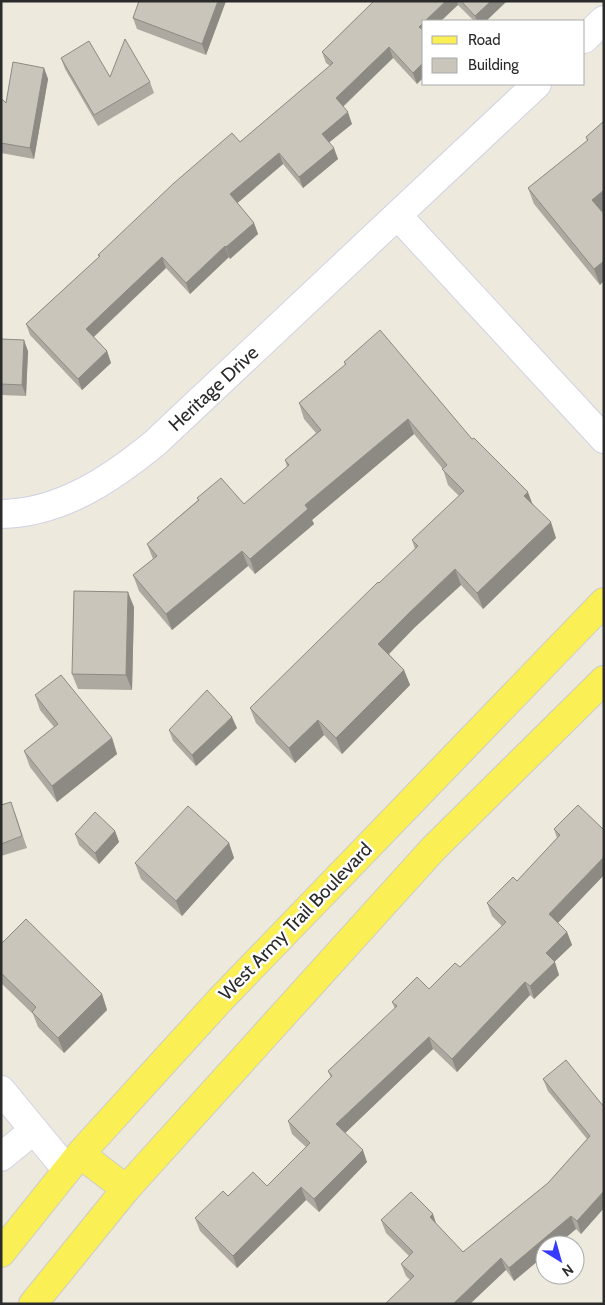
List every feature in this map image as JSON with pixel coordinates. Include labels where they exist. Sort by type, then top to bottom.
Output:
[{"type":"main road","name":"West Army Trail Boulevard","points":[[1,1253],[74,1162],[220,1000],[604,602]]},
{"type":"main road","points":[[33,1304],[126,1189],[433,849],[604,680]]},
{"type":"main road","points":[[74,1162],[126,1189]]},
{"type":"street","points":[[585,38],[604,20]]},
{"type":"street","name":"Heritage Drive","points":[[1,514],[46,507],[86,492],[122,470],[156,443],[536,85]]},
{"type":"street","points":[[398,216],[604,439]]},
{"type":"street","points":[[1,1090],[34,1130],[74,1162]]},
{"type":"street","points":[[1,1157],[34,1130]]},
{"type":"building","points":[[139,1],[218,1],[202,44],[133,18]]},
{"type":"building","points":[[374,1],[446,1],[426,20],[422,20],[422,24],[419,27],[422,29],[422,64],[413,73],[389,47],[336,98],[348,112],[322,134],[334,148],[299,177],[279,153],[230,194],[254,223],[225,246],[186,283],[162,257],[86,329],[107,351],[78,379],[26,324],[100,256],[98,255],[174,183],[232,133],[240,142],[333,63],[322,52]]},
{"type":"building","points":[[461,1],[491,1],[475,16]]},
{"type":"building","points":[[125,39],[150,82],[94,115],[61,58],[89,41],[110,77]]},
{"type":"building","points":[[13,62],[44,68],[30,148],[1,143],[1,98],[6,103]]},
{"type":"building","points":[[604,121],[604,190],[592,200],[604,214],[604,261],[594,269],[528,188],[588,140],[586,137]]},
{"type":"building","points":[[380,330],[472,439],[474,438],[528,492],[524,496],[551,522],[477,593],[455,569],[378,644],[404,670],[336,738],[318,720],[289,748],[250,708],[378,582],[418,546],[412,540],[464,491],[442,469],[447,465],[408,419],[305,505],[308,509],[250,559],[242,551],[166,614],[133,575],[157,556],[147,544],[199,500],[197,498],[221,478],[244,504],[289,465],[285,460],[321,430],[299,403],[346,364],[344,362]]},
{"type":"building","points":[[1,339],[24,340],[22,385],[1,384]]},
{"type":"building","points":[[74,591],[128,592],[126,675],[72,674]]},
{"type":"building","points":[[61,675],[112,738],[52,786],[24,751],[58,724],[35,695]]},
{"type":"building","points":[[207,690],[232,717],[192,755],[169,730]]},
{"type":"building","points":[[11,802],[22,836],[1,844],[1,805]]},
{"type":"building","points":[[578,805],[604,830],[604,857],[549,914],[567,932],[546,953],[555,962],[530,986],[525,982],[452,1059],[429,1037],[336,1124],[363,1150],[314,1199],[301,1187],[233,1256],[195,1218],[223,1191],[228,1196],[253,1172],[267,1186],[310,1143],[288,1121],[332,1076],[328,1071],[397,1006],[392,1002],[417,977],[429,989],[455,963],[460,967],[506,922],[487,903],[513,877],[517,881],[560,835],[554,829]]},
{"type":"building","points":[[188,806],[229,843],[176,901],[135,863]]},
{"type":"building","points":[[95,812],[115,831],[95,853],[75,834]]},
{"type":"building","points":[[26,919],[102,994],[58,1038],[32,1012],[36,1007],[1,973],[1,944]]},
{"type":"building","points":[[566,1060],[604,1107],[604,1191],[577,1221],[571,1216],[548,1235],[535,1235],[535,1246],[509,1268],[501,1258],[453,1304],[385,1304],[414,1276],[401,1264],[413,1252],[381,1220],[411,1192],[433,1214],[430,1217],[463,1252],[548,1183],[590,1136],[543,1079]]}]
